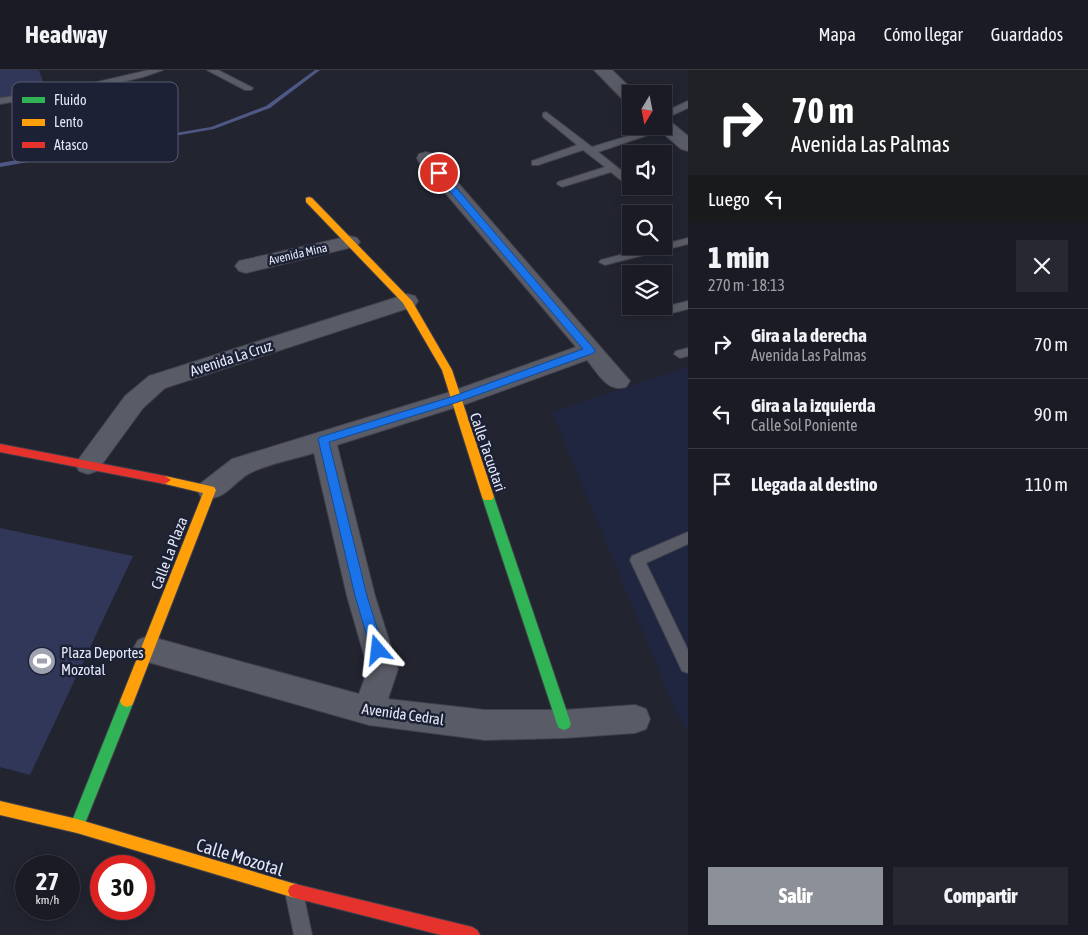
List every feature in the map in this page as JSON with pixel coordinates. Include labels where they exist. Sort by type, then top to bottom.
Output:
[{"type":"street","points":[[602,70],[622,89]]},
{"type":"street","points":[[672,130],[688,145]]},
{"type":"street","points":[[426,158],[618,381]]},
{"type":"street","name":"Calle Tacuotari","points":[[309,200],[407,301],[447,370],[455,400],[564,724]]},
{"type":"street","name":"Avenida Mina","points":[[246,266],[350,242]]},
{"type":"street","name":"Avenida La Cruz","points":[[88,464],[134,402],[158,382],[407,301]]},
{"type":"street","points":[[0,448],[88,464],[210,490],[240,466],[455,400],[590,350]]},
{"type":"street","points":[[323,439],[361,596],[383,669],[369,712]]},
{"type":"street","name":"Calle La Plaza","points":[[77,826],[210,490]]},
{"type":"street","name":"Avenida Cedral","points":[[148,649],[369,712],[484,725],[564,724],[634,719]]},
{"type":"street","name":"Calle Mozotal","points":[[0,808],[77,826],[294,891],[472,935]]},
{"type":"lane","points":[[113,82],[159,70]]},
{"type":"lane","points":[[211,70],[248,88]]},
{"type":"lane","points":[[672,117],[688,104]]},
{"type":"lane","points":[[546,115],[622,176]]},
{"type":"lane","points":[[535,162],[588,149],[629,135]]},
{"type":"lane","points":[[562,184],[612,168]]},
{"type":"lane","points":[[605,262],[688,241]]},
{"type":"lane","points":[[672,309],[688,305]]},
{"type":"lane","points":[[688,538],[637,560],[688,666]]},
{"type":"lane","points":[[294,891],[303,935]]},
{"type":"shaded area","points":[[0,70],[39,70],[43,82],[12,82],[12,97],[0,99]]},
{"type":"shaded area","points":[[688,367],[688,731],[676,712],[552,412]]},
{"type":"shaded area","name":"Plaza Deportes Mozotal","points":[[0,528],[133,556],[30,775],[0,767]]},
{"type":"waterway","points":[[178,134],[212,128],[268,107],[318,70]]},
{"type":"waterway","points":[[0,165],[17,162]]},
{"type":"traffic: fast","points":[[488,497],[564,724]]},
{"type":"traffic: fast","points":[[77,826],[127,701]]},
{"type":"traffic: slow","points":[[309,200],[407,301],[447,370],[488,497]]},
{"type":"traffic: slow","points":[[127,701],[210,490],[165,480]]},
{"type":"traffic: slow","points":[[0,808],[77,826],[295,891]]},
{"type":"traffic: jam","points":[[0,448],[165,480]]},
{"type":"traffic: jam","points":[[295,891],[472,935]]},
{"type":"place","name":"Plaza Deportes Mozotal","points":[[42,661]]},
{"type":"route","points":[[378,650],[361,596],[323,439],[455,400],[590,350],[439,173]]}]
